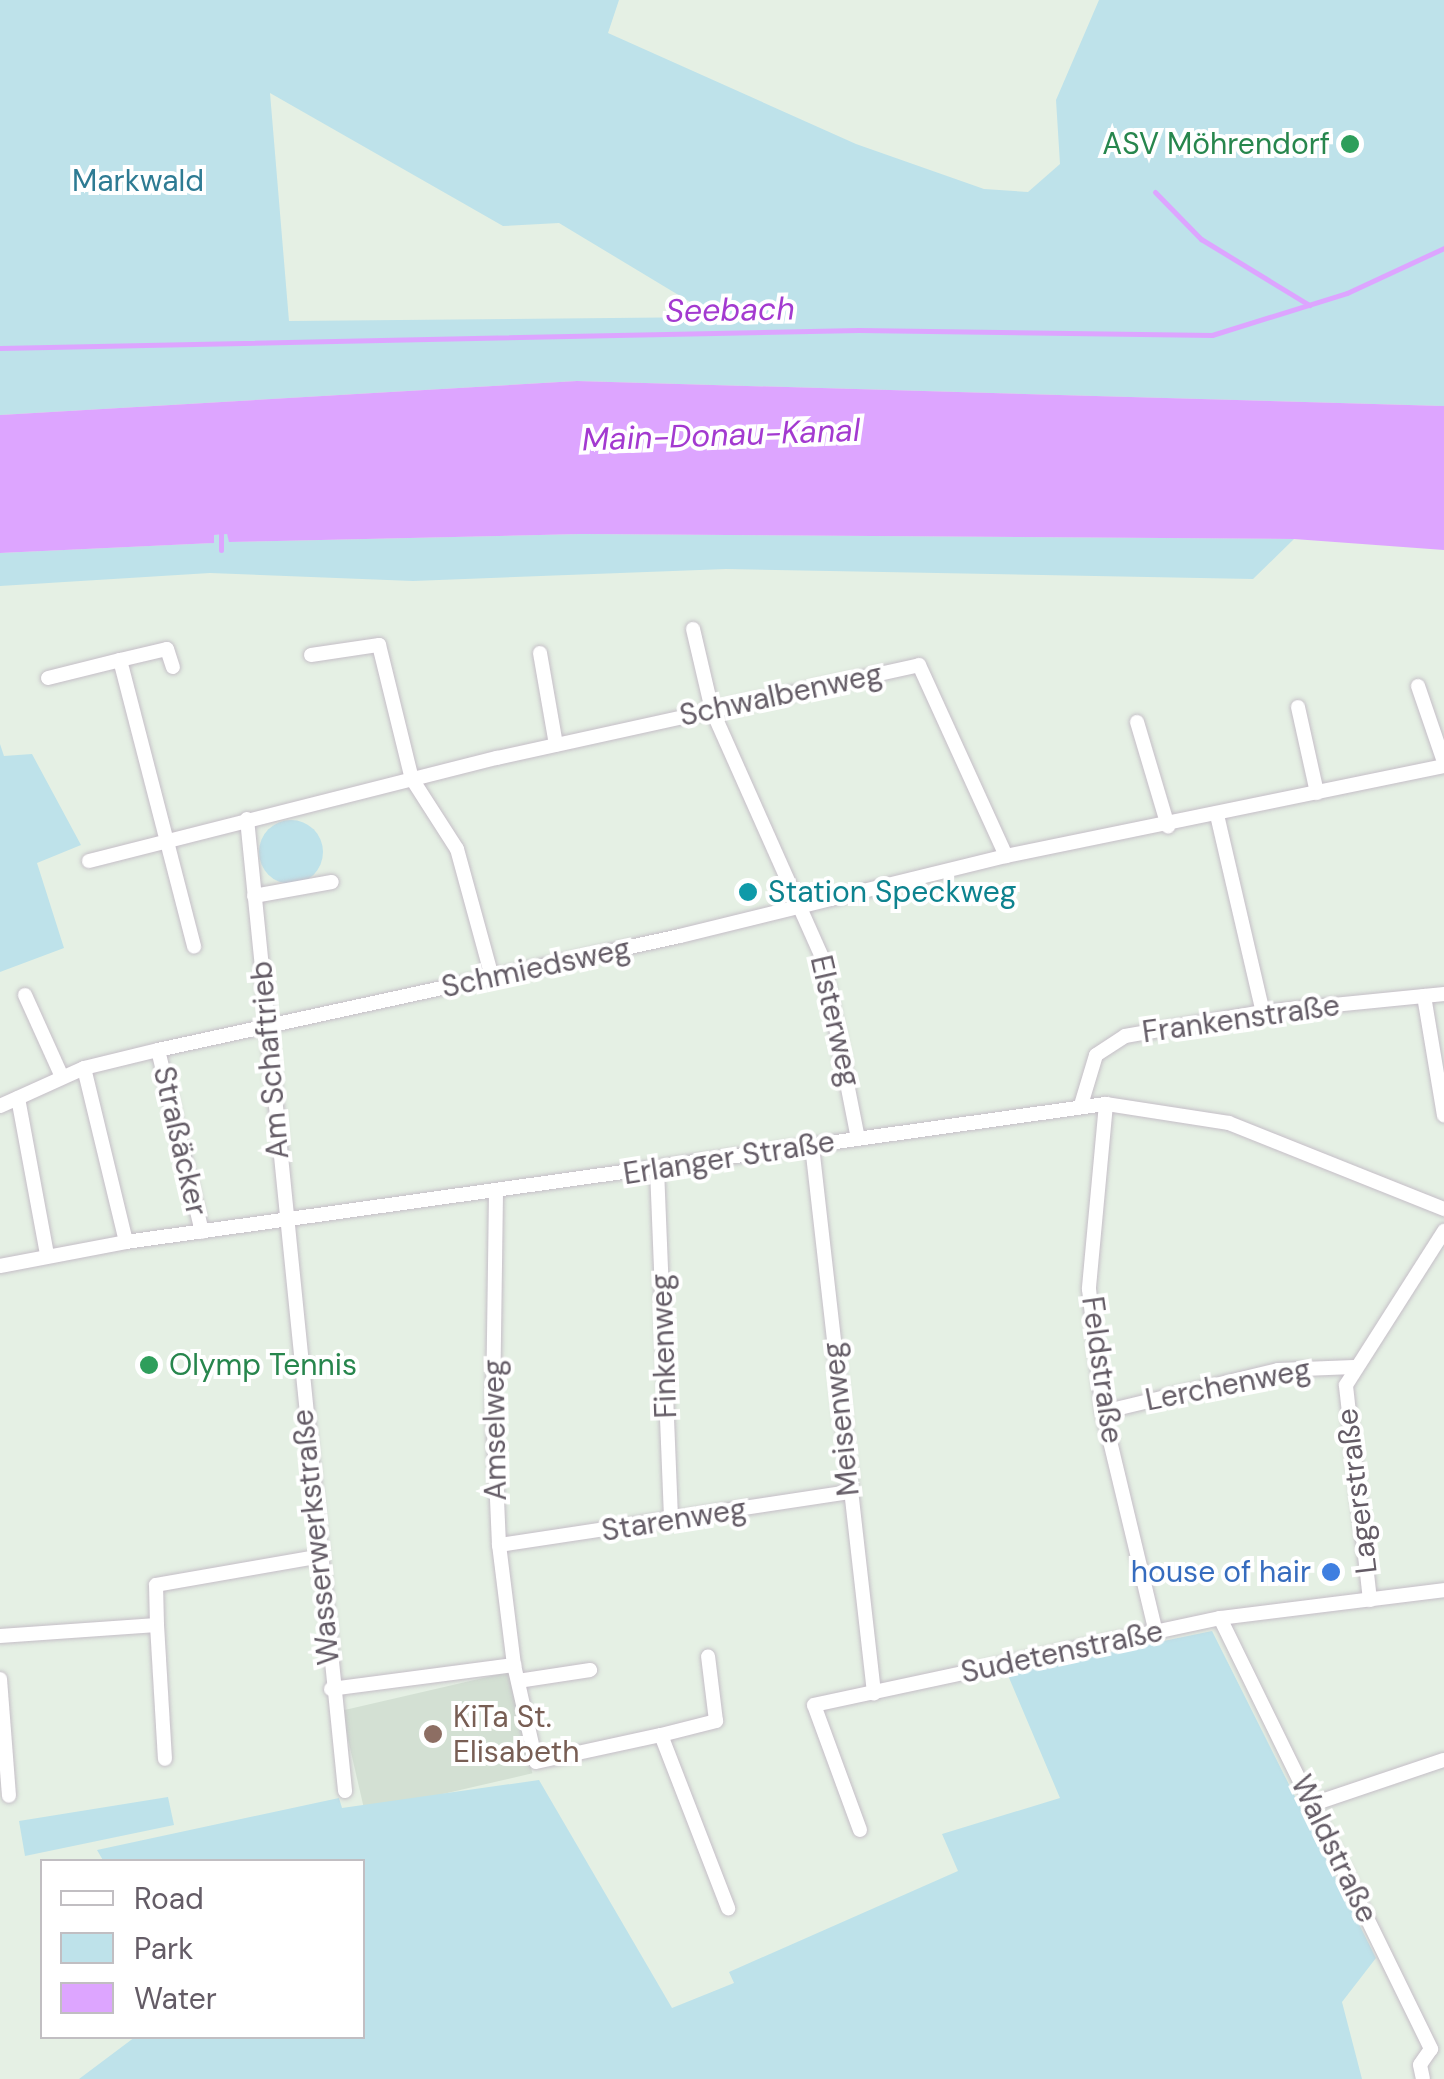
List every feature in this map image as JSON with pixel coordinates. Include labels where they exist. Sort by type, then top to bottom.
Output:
[{"type":"street","name":"Elsterweg","points":[[693,629],[712,710],[801,904],[835,1000],[858,1138]]},
{"type":"street","points":[[311,656],[379,646],[412,779],[456,849],[492,978]]},
{"type":"street","points":[[48,678],[167,649],[173,667]]},
{"type":"street","points":[[540,653],[556,746]]},
{"type":"street","points":[[120,660],[194,947]]},
{"type":"street","name":"Schwalbenweg","points":[[89,861],[165,838],[412,779],[919,665],[1006,856]]},
{"type":"street","points":[[1418,686],[1444,764]]},
{"type":"street","points":[[1298,707],[1317,793]]},
{"type":"street","points":[[1137,722],[1168,826]]},
{"type":"street","name":"Schmiedsweg","points":[[269,1026],[492,978],[1006,856],[1168,826],[1444,764]]},
{"type":"street","points":[[1217,815],[1263,1012]]},
{"type":"street","name":"Am Schaftrieb","points":[[247,819],[269,1026],[284,1224]]},
{"type":"street","points":[[254,896],[332,882]]},
{"type":"street","points":[[25,994],[62,1077]]},
{"type":"street","name":"Frankenstraße","points":[[1081,1105],[1096,1056],[1125,1036],[1263,1012],[1444,994]]},
{"type":"street","points":[[1424,996],[1444,1115]]},
{"type":"street","name":"Straßäcker","points":[[0,1106],[84,1068],[269,1026]]},
{"type":"street","name":"Straßäcker","points":[[158,1050],[202,1232]]},
{"type":"street","points":[[84,1068],[126,1242]]},
{"type":"street","points":[[18,1098],[47,1254]]},
{"type":"street","name":"Erlanger Straße","points":[[0,1266],[126,1242],[284,1224],[1106,1104],[1229,1123],[1444,1210]]},
{"type":"street","name":"Feldstraße","points":[[1106,1104],[1090,1289],[1103,1412],[1156,1632]]},
{"type":"street","name":"Meisenweg","points":[[812,1146],[874,1693]]},
{"type":"street","name":"Finkenweg","points":[[657,1169],[671,1522]]},
{"type":"street","name":"Amselweg","points":[[496,1194],[499,1545],[514,1666],[536,1762],[716,1721],[708,1656]]},
{"type":"street","name":"Wasserwerkstraße","points":[[284,1224],[316,1557],[344,1791]]},
{"type":"street","name":"Lagerstraße","points":[[1370,1600],[1344,1409],[1354,1367],[1444,1231]]},
{"type":"street","name":"Lerchenweg","points":[[1103,1412],[1278,1370],[1354,1367]]},
{"type":"street","name":"Starenweg","points":[[499,1545],[671,1522],[849,1492]]},
{"type":"street","points":[[165,1759],[156,1585],[316,1557]]},
{"type":"street","name":"Sudetenstraße","points":[[860,1830],[814,1704],[1220,1618],[1444,1590]]},
{"type":"street","name":"Waldstraße","points":[[1220,1618],[1431,2049]]},
{"type":"street","points":[[0,1636],[157,1625]]},
{"type":"street","points":[[331,1688],[514,1666]]},
{"type":"street","points":[[518,1682],[590,1670]]},
{"type":"street","points":[[0,1679],[10,1796]]},
{"type":"street","points":[[661,1735],[728,1908]]},
{"type":"street","points":[[1313,1804],[1444,1760]]},
{"type":"street","points":[[1423,2079],[1420,2065],[1444,2036]]},
{"type":"shaded area","name":"KiTa St. Elisabeth","points":[[509,1672],[532,1773],[365,1812],[341,1711]]},
{"type":"green space","name":"Markwald","points":[[0,0],[619,0],[608,33],[856,144],[984,189],[1028,192],[1060,164],[1056,100],[1099,0],[1444,0],[1444,406],[577,381],[0,415]],"holes":[[[270,93],[503,226],[559,223],[715,317],[289,321]]]},
{"type":"green space","points":[[227,533],[230,542],[582,534],[1294,539],[1253,579],[726,569],[413,581],[210,573],[0,586],[0,553],[213,543],[214,535]]},
{"type":"green space","points":[[0,744],[4,756],[32,754],[81,845],[37,863],[64,948],[0,972]]},
{"type":"green space","points":[[291,820],[313,830],[323,852],[313,874],[291,884],[269,874],[259,852],[269,830]]},
{"type":"green space","points":[[1212,1631],[1376,1958],[1342,2002],[1362,2079],[79,2079],[132,2039],[365,2039],[365,1859],[102,1859],[97,1850],[339,1798],[342,1808],[539,1780],[672,2008],[734,1983],[729,1972],[958,1871],[942,1834],[1060,1798],[1007,1673]]},
{"type":"green space","points":[[168,1797],[174,1825],[25,1856],[19,1821]]},
{"type":"water","name":"Main-Donau-Kanal","points":[[577,381],[1444,406],[1444,550],[1294,539],[582,534],[229,542],[227,534],[214,535],[214,543],[0,553],[0,415]]},
{"type":"waterway","points":[[1155,192],[1201,239],[1309,305]]},
{"type":"waterway","name":"Seebach","points":[[0,348],[859,330],[1212,335],[1347,293],[1444,248]]},
{"type":"waterway","points":[[221,534],[221,550]]},
{"type":"place","name":"ASV Möhrendorf","points":[[1350,144]]},
{"type":"place","name":"Station Speckweg","points":[[748,892]]},
{"type":"place","name":"Olymp Tennis","points":[[149,1365]]},
{"type":"place","name":"house of hair","points":[[1331,1572]]},
{"type":"place","name":"KiTa St. Elisabeth","points":[[433,1734]]}]
